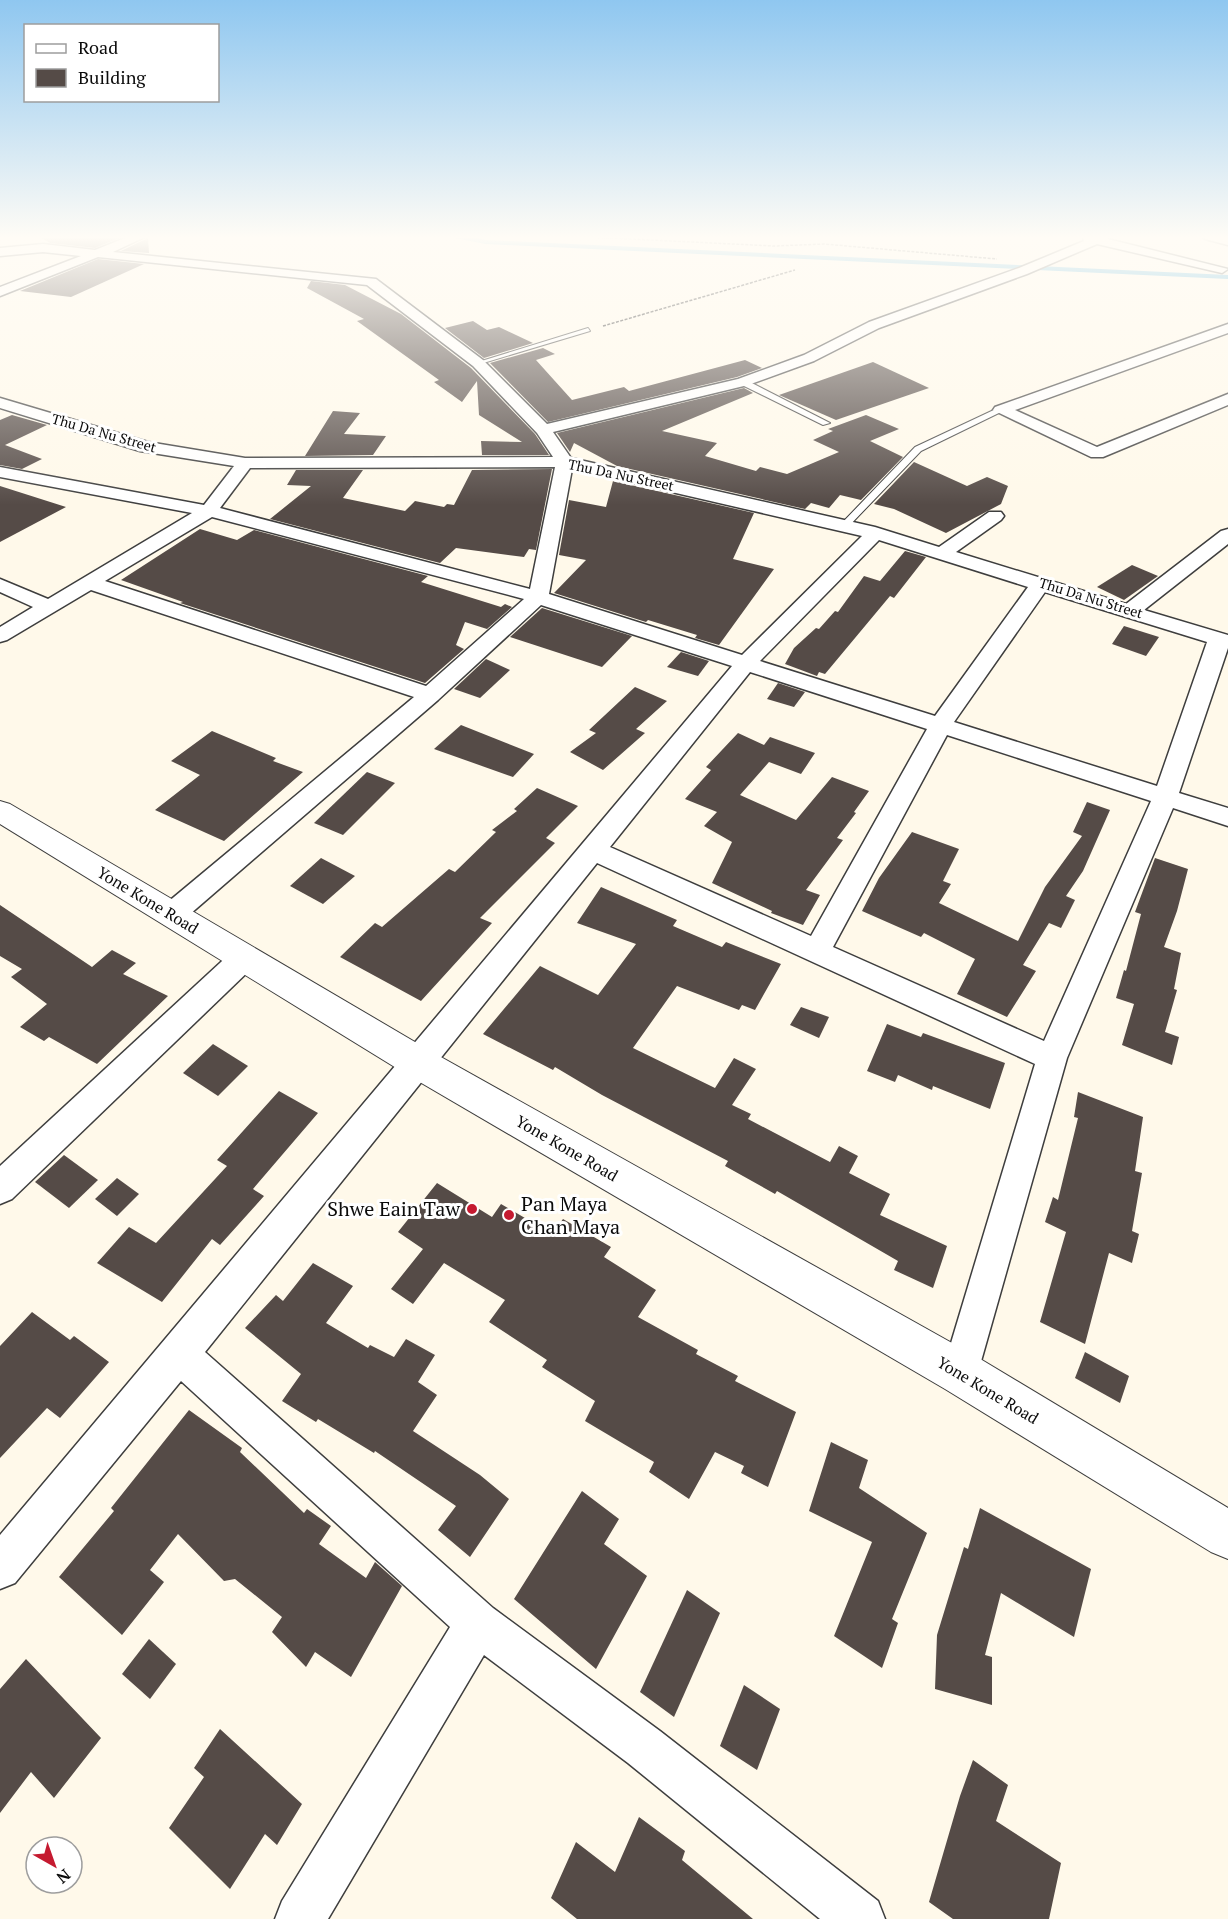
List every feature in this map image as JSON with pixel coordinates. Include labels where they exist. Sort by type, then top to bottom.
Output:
[{"type":"street","points":[[172,915],[430,695],[538,597],[565,462],[543,430],[478,363],[429,326]]},
{"type":"street","points":[[543,430],[742,382],[809,358],[873,326]]},
{"type":"street","points":[[1000,410],[1228,328]]},
{"type":"street","points":[[1000,410],[1097,453],[1228,399]]},
{"type":"street","name":"Thu Da Nu Street","points":[[0,403],[146,447],[245,463],[565,462],[875,533],[1223,640]]},
{"type":"street","points":[[0,636],[209,511],[245,463]]},
{"type":"street","points":[[0,472],[22,478],[209,511],[538,597],[1228,817]]},
{"type":"street","points":[[942,553],[995,516]]},
{"type":"street","points":[[0,1568],[419,1063],[747,662],[875,533]]},
{"type":"street","points":[[1131,610],[1228,535]]},
{"type":"street","points":[[90,583],[430,695]]},
{"type":"street","points":[[817,951],[941,724],[1041,583]]},
{"type":"street","points":[[0,585],[50,607]]},
{"type":"street","points":[[961,1373],[1052,1058],[1166,796],[1223,640]]},
{"type":"street","name":"Yone Kone Road","points":[[0,811],[419,1063],[961,1373],[1228,1535]]},
{"type":"street","points":[[593,850],[1052,1058]]},
{"type":"street","points":[[0,1188],[244,958]]},
{"type":"street","points":[[179,1354],[478,1623],[644,1747],[860,1919]]},
{"type":"street","points":[[300,1919],[478,1623]]},
{"type":"lane","points":[[478,363],[588,330]]},
{"type":"lane","points":[[742,382],[826,423]]},
{"type":"lane","points":[[844,526],[918,449],[1000,410]]},
{"type":"path","points":[[588,330],[603,326]]},
{"type":"building","points":[[363,326],[416,326],[471,368],[535,434],[549,455],[482,455],[481,441],[522,442],[479,415],[477,381],[462,402],[434,382],[439,380]]},
{"type":"building","points":[[480,326],[487,330],[499,327],[533,343],[484,358],[445,328]]},
{"type":"building","points":[[543,348],[555,354],[536,360],[572,400],[624,387],[629,391],[745,360],[762,368],[737,377],[548,422],[490,363]]},
{"type":"building","points":[[873,362],[929,388],[836,420],[779,395]]},
{"type":"building","points":[[744,388],[753,393],[662,431],[717,443],[705,456],[756,471],[760,467],[787,474],[839,452],[813,440],[833,431],[828,429],[866,415],[899,429],[870,441],[903,457],[861,500],[840,495],[829,508],[811,503],[805,509],[617,466],[574,443],[570,452],[557,433]]},
{"type":"building","points":[[333,411],[360,413],[344,434],[386,436],[373,455],[305,456]]},
{"type":"building","points":[[12,415],[47,425],[5,445],[42,459],[22,469],[0,465],[0,420]]},
{"type":"building","points":[[914,462],[967,486],[987,477],[1008,486],[1001,504],[946,533],[894,509],[874,504]]},
{"type":"building","points":[[552,469],[536,550],[529,549],[524,557],[456,548],[440,563],[270,519],[311,486],[287,485],[296,470],[363,470],[343,498],[405,511],[415,501],[444,507],[447,504],[454,505],[472,470]]},
{"type":"building","points":[[613,481],[754,513],[733,559],[774,569],[719,645],[695,638],[697,635],[648,620],[646,622],[554,593],[586,560],[559,555],[569,500],[606,507]]},
{"type":"building","points":[[0,486],[66,507],[0,542]]},
{"type":"building","points":[[200,529],[237,540],[254,530],[428,576],[421,582],[501,607],[505,604],[512,607],[487,629],[465,622],[456,645],[464,649],[425,683],[180,603],[183,602],[121,580]]},
{"type":"building","points":[[905,551],[926,557],[894,598],[890,596],[825,674],[819,672],[817,676],[785,664],[794,648],[816,628],[819,629],[835,611],[838,612],[864,576],[880,581]]},
{"type":"building","points":[[1132,565],[1158,576],[1124,600],[1097,587]]},
{"type":"building","points":[[542,608],[632,636],[602,667],[510,637]]},
{"type":"building","points":[[1124,626],[1159,637],[1146,656],[1112,644]]},
{"type":"building","points":[[681,652],[709,661],[698,676],[667,667]]},
{"type":"building","points":[[486,659],[510,670],[480,698],[454,689]]},
{"type":"building","points":[[778,683],[805,692],[794,707],[767,699]]},
{"type":"building","points":[[635,687],[667,701],[636,729],[645,733],[603,770],[570,752],[596,733],[589,730]]},
{"type":"building","points":[[461,725],[534,754],[513,777],[434,749]]},
{"type":"building","points":[[212,731],[276,758],[273,761],[303,772],[224,841],[155,810],[200,775],[171,761]]},
{"type":"building","points":[[738,733],[764,745],[770,737],[815,753],[801,774],[769,762],[740,795],[796,820],[832,777],[869,791],[837,838],[843,840],[806,890],[820,895],[803,925],[771,913],[772,911],[712,883],[732,842],[704,826],[717,812],[685,799],[711,770],[706,767]]},
{"type":"building","points":[[367,772],[395,783],[343,835],[314,823]]},
{"type":"building","points":[[537,788],[578,806],[546,838],[555,843],[480,918],[492,923],[421,1001],[340,957],[375,923],[382,927],[449,869],[455,872],[496,832],[492,830],[517,811],[514,809]]},
{"type":"building","points":[[1087,802],[1110,810],[1083,871],[1066,896],[1075,900],[1061,928],[1049,923],[1023,965],[1036,971],[1007,1017],[957,994],[975,959],[924,933],[921,937],[862,911],[879,878],[912,832],[959,849],[943,881],[951,884],[939,903],[1018,941],[1045,887],[1082,836],[1073,832]]},
{"type":"building","points":[[321,858],[355,876],[323,904],[290,886]]},
{"type":"building","points":[[1155,858],[1188,869],[1177,911],[1164,947],[1181,953],[1174,989],[1177,990],[1165,1032],[1179,1037],[1172,1065],[1122,1045],[1134,1004],[1116,998],[1124,970],[1126,971],[1141,914],[1135,912]]},
{"type":"building","points":[[601,887],[677,920],[673,926],[722,947],[726,942],[781,964],[755,1010],[742,1005],[739,1010],[677,986],[633,1048],[715,1088],[734,1058],[756,1069],[732,1105],[751,1114],[748,1119],[830,1162],[839,1146],[858,1156],[849,1173],[890,1194],[880,1215],[947,1246],[933,1288],[894,1270],[898,1261],[777,1191],[775,1194],[725,1166],[728,1161],[602,1095],[555,1067],[553,1070],[483,1034],[540,966],[598,995],[636,944],[577,923]]},
{"type":"building","points":[[0,905],[92,967],[112,950],[136,963],[123,974],[168,996],[97,1064],[49,1037],[44,1041],[20,1027],[47,1004],[11,977],[22,969],[0,956]]},
{"type":"building","points":[[801,1007],[829,1017],[819,1038],[790,1025]]},
{"type":"building","points":[[887,1024],[921,1037],[923,1033],[1005,1063],[990,1109],[933,1086],[932,1090],[898,1075],[895,1082],[867,1071]]},
{"type":"building","points":[[213,1044],[248,1066],[218,1096],[183,1073]]},
{"type":"building","points":[[279,1091],[318,1113],[253,1189],[264,1196],[220,1245],[212,1239],[162,1302],[97,1263],[129,1227],[156,1243],[227,1166],[217,1160]]},
{"type":"building","points":[[1078,1092],[1143,1117],[1135,1171],[1142,1173],[1132,1231],[1139,1234],[1132,1263],[1109,1253],[1085,1344],[1040,1322],[1066,1232],[1045,1222],[1053,1197],[1058,1200],[1078,1118],[1074,1117]]},
{"type":"building","points":[[64,1155],[98,1180],[69,1208],[35,1182]]},
{"type":"building","points":[[117,1178],[139,1194],[117,1216],[95,1199]]},
{"type":"building","points":[[437,1183],[492,1217],[501,1204],[552,1234],[563,1219],[611,1247],[604,1257],[656,1290],[638,1317],[698,1350],[696,1354],[738,1376],[735,1381],[796,1412],[768,1487],[741,1473],[744,1466],[715,1452],[689,1499],[649,1472],[654,1462],[585,1421],[595,1401],[542,1367],[547,1360],[489,1322],[505,1300],[444,1263],[413,1304],[391,1289],[423,1249],[398,1232]]},
{"type":"building","points":[[313,1263],[353,1286],[326,1323],[368,1348],[370,1345],[394,1357],[406,1339],[435,1355],[418,1382],[437,1395],[413,1431],[480,1475],[509,1499],[470,1557],[438,1530],[456,1506],[375,1451],[374,1453],[318,1419],[316,1422],[282,1401],[301,1374],[245,1328],[276,1295],[283,1301]]},
{"type":"building","points":[[32,1312],[70,1340],[74,1336],[109,1362],[60,1418],[47,1408],[0,1458],[0,1346]]},
{"type":"building","points":[[1085,1352],[1129,1376],[1120,1403],[1075,1378]]},
{"type":"building","points":[[189,1410],[242,1448],[240,1452],[304,1513],[307,1509],[331,1526],[319,1544],[366,1578],[375,1562],[402,1586],[351,1677],[315,1652],[306,1667],[272,1632],[282,1617],[235,1579],[224,1581],[178,1534],[150,1570],[164,1582],[122,1635],[59,1577],[114,1511],[111,1508]]},
{"type":"building","points":[[831,1442],[868,1460],[859,1488],[927,1533],[892,1619],[898,1623],[882,1668],[834,1636],[872,1542],[809,1511]]},
{"type":"building","points":[[582,1491],[619,1519],[604,1544],[647,1576],[596,1669],[514,1599]]},
{"type":"building","points":[[980,1508],[1091,1569],[1074,1637],[1001,1593],[985,1655],[992,1657],[992,1705],[935,1689],[937,1635],[964,1547],[968,1549]]},
{"type":"building","points":[[687,1590],[720,1613],[674,1717],[640,1692]]},
{"type":"building","points":[[149,1639],[176,1664],[150,1699],[122,1674]]},
{"type":"building","points":[[26,1659],[101,1738],[54,1798],[31,1772],[0,1813],[0,1689]]},
{"type":"building","points":[[744,1685],[780,1709],[757,1770],[720,1746]]},
{"type":"building","points":[[220,1729],[302,1804],[277,1845],[265,1834],[230,1889],[169,1828],[204,1777],[194,1768]]},
{"type":"building","points":[[973,1760],[1008,1785],[996,1821],[1061,1863],[1049,1919],[953,1919],[929,1902]]},
{"type":"building","points":[[639,1817],[685,1851],[682,1860],[753,1919],[577,1919],[551,1898],[576,1842],[615,1872]]},
{"type":"place","name":"Shwe Eain Taw","points":[[472,1209]]},
{"type":"place","name":"Pan Maya Chan Maya","points":[[509,1215]]}]
